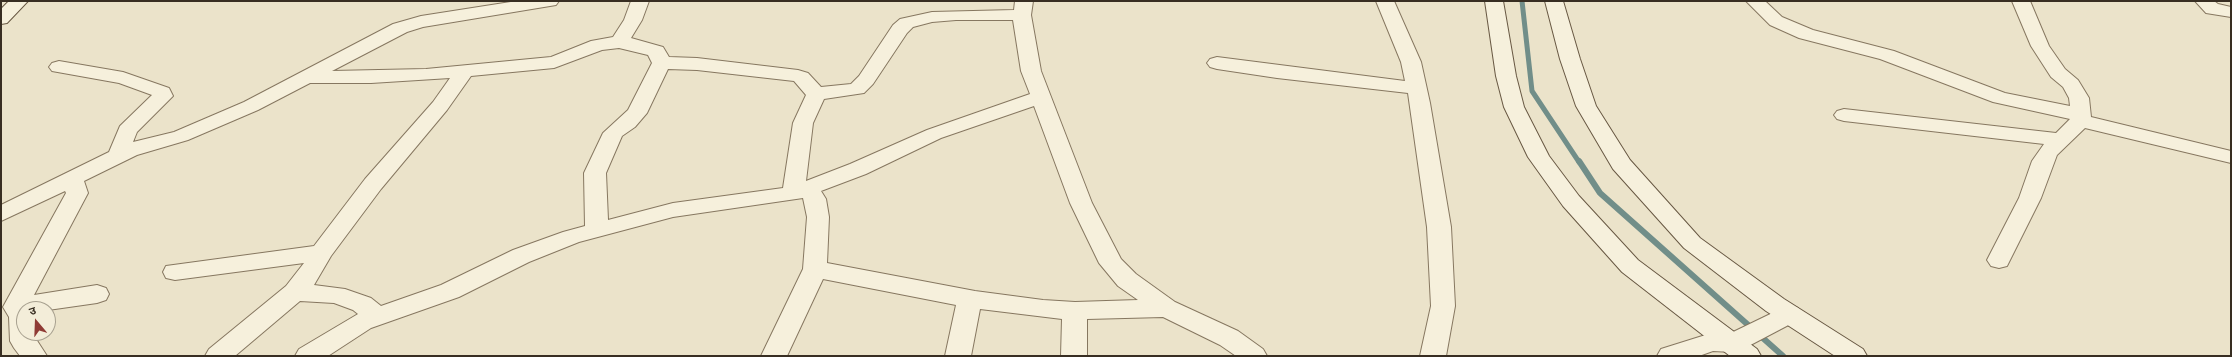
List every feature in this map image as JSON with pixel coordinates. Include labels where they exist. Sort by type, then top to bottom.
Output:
[{"type":"street","points":[[1,6],[6,1]]},
{"type":"street","points":[[1,19],[19,1]]},
{"type":"street","points":[[1,214],[140,145],[181,136],[217,122],[310,77],[357,50],[411,24],[550,1]]},
{"type":"street","points":[[619,42],[633,20],[640,1]]},
{"type":"street","points":[[1386,1],[1411,62],[1417,88],[1439,227],[1443,306],[1433,356]]},
{"type":"street","points":[[1494,1],[1506,76],[1514,107],[1539,157],[1586,219],[1630,266],[1730,340]]},
{"type":"street","points":[[1554,1],[1570,59],[1586,106],[1621,164],[1692,243],[1773,314],[1854,356]]},
{"type":"street","points":[[1755,1],[1776,21],[1806,34],[1887,55],[2000,98],[2231,157]]},
{"type":"street","points":[[2021,1],[2040,46],[2058,73],[2070,84],[2079,98],[2082,118]]},
{"type":"street","points":[[2204,1],[2212,9],[2231,12]]},
{"type":"street","points":[[816,94],[857,89],[866,80],[900,29],[907,23],[932,17],[1023,8],[1026,49],[1031,71],[1081,203],[1111,263],[1127,280],[1166,308],[1229,338],[1254,356]]},
{"type":"street","points":[[310,77],[379,77],[554,62],[598,45],[619,42],[646,47],[656,51],[662,63]]},
{"type":"street","points":[[662,63],[697,64],[791,74],[801,77],[816,94]]},
{"type":"street","points":[[597,230],[594,188],[595,173],[613,133],[628,122],[636,113],[662,63]]},
{"type":"street","points":[[1217,63],[1284,73],[1417,88]]},
{"type":"street","points":[[59,67],[123,78],[162,92],[163,96],[127,130],[118,157]]},
{"type":"street","points":[[218,356],[296,292],[310,274],[321,253],[373,184],[440,106],[466,70]]},
{"type":"street","points":[[801,191],[803,123],[816,94]]},
{"type":"street","points":[[308,356],[342,333],[376,316],[450,291],[521,256],[597,230],[697,206],[801,191],[934,134],[1042,97]]},
{"type":"street","points":[[1844,115],[2062,140]]},
{"type":"street","points":[[1999,260],[2030,198],[2042,161],[2048,152],[2062,140],[2082,118]]},
{"type":"street","points":[[15,307],[77,193],[75,185],[65,182]]},
{"type":"street","points":[[774,356],[815,269],[818,217],[815,199],[801,191]]},
{"type":"street","points":[[175,272],[321,253]]},
{"type":"street","points":[[815,269],[970,299],[1075,311],[1166,308]]},
{"type":"street","points":[[296,292],[336,295],[362,304],[376,316]]},
{"type":"street","points":[[15,307],[97,294]]},
{"type":"street","points":[[958,356],[970,299]]},
{"type":"street","points":[[15,307],[22,321],[23,341],[34,356]]},
{"type":"street","points":[[1074,356],[1075,311]]},
{"type":"street","points":[[1670,356],[1730,340],[1773,314]]},
{"type":"waterway","points":[[1522,1],[1532,91],[1579,162]]},
{"type":"waterway","points":[[1579,161],[1600,193],[1783,356]]}]
